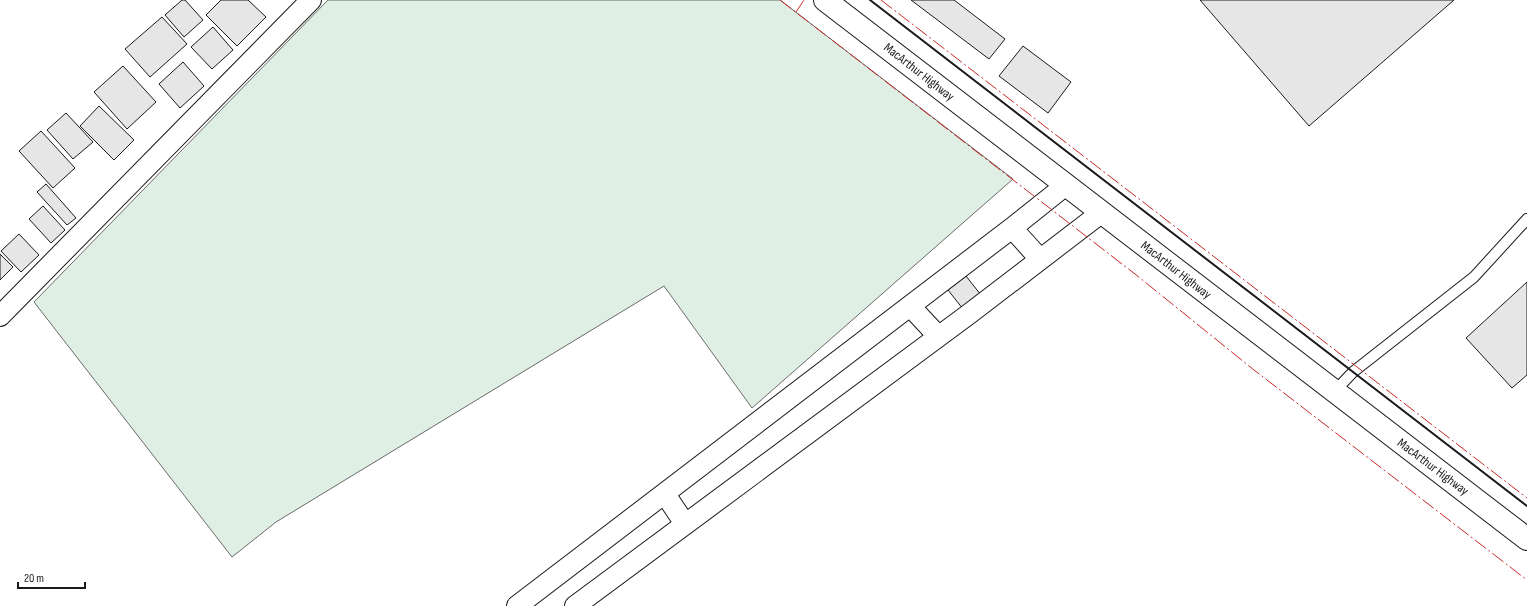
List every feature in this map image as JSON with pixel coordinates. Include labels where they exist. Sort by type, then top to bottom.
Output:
[{"type":"highway","name":"MacArthur Highway","points":[[825,0],[1527,539]]},
{"type":"street","points":[[0,316],[311,0]]},
{"type":"street","points":[[517,606],[1066,186]]},
{"type":"street","points":[[575,606],[1101,213]]},
{"type":"street","points":[[1012,228],[1040,258]]},
{"type":"street","points":[[910,306],[938,336]]},
{"type":"street","points":[[665,494],[685,524]]},
{"type":"lane","points":[[1334,392],[1354,372],[1474,277],[1527,219]]},
{"type":"green space","points":[[328,0],[780,0],[1013,179],[752,408],[664,286],[276,522],[232,557],[34,302]]},
{"type":"building","points":[[182,0],[185,0],[203,20],[184,37],[165,15]]},
{"type":"building","points":[[221,0],[248,0],[266,17],[237,46],[206,15]]},
{"type":"building","points":[[911,0],[954,0],[1005,39],[989,59]]},
{"type":"building","points":[[1200,0],[1454,0],[1309,126]]},
{"type":"building","points":[[162,17],[187,44],[150,77],[125,49]]},
{"type":"building","points":[[213,27],[233,50],[212,69],[191,47]]},
{"type":"building","points":[[1023,46],[1071,82],[1048,113],[999,76]]},
{"type":"building","points":[[183,62],[204,86],[180,108],[159,84]]},
{"type":"building","points":[[123,66],[156,102],[127,129],[94,92]]},
{"type":"building","points":[[99,106],[134,140],[114,160],[80,126]]},
{"type":"building","points":[[66,113],[93,142],[73,159],[47,130]]},
{"type":"building","points":[[41,131],[75,168],[53,188],[19,151]]},
{"type":"building","points":[[46,184],[76,218],[67,225],[37,192]]},
{"type":"building","points":[[43,206],[65,230],[51,243],[29,219]]},
{"type":"building","points":[[19,234],[39,255],[21,272],[1,251]]},
{"type":"building","points":[[0,254],[13,267],[0,280]]},
{"type":"building","points":[[966,276],[981,295],[963,309],[948,290]]},
{"type":"building","points":[[1527,282],[1527,375],[1512,388],[1466,338]]},
{"type":"wall","points":[[870,0],[1527,506]]},
{"type":"power","points":[[780,0],[1135,274],[1254,370],[1527,580]]},
{"type":"power","points":[[796,12],[804,0]]},
{"type":"power","points":[[881,0],[1527,498]]}]
